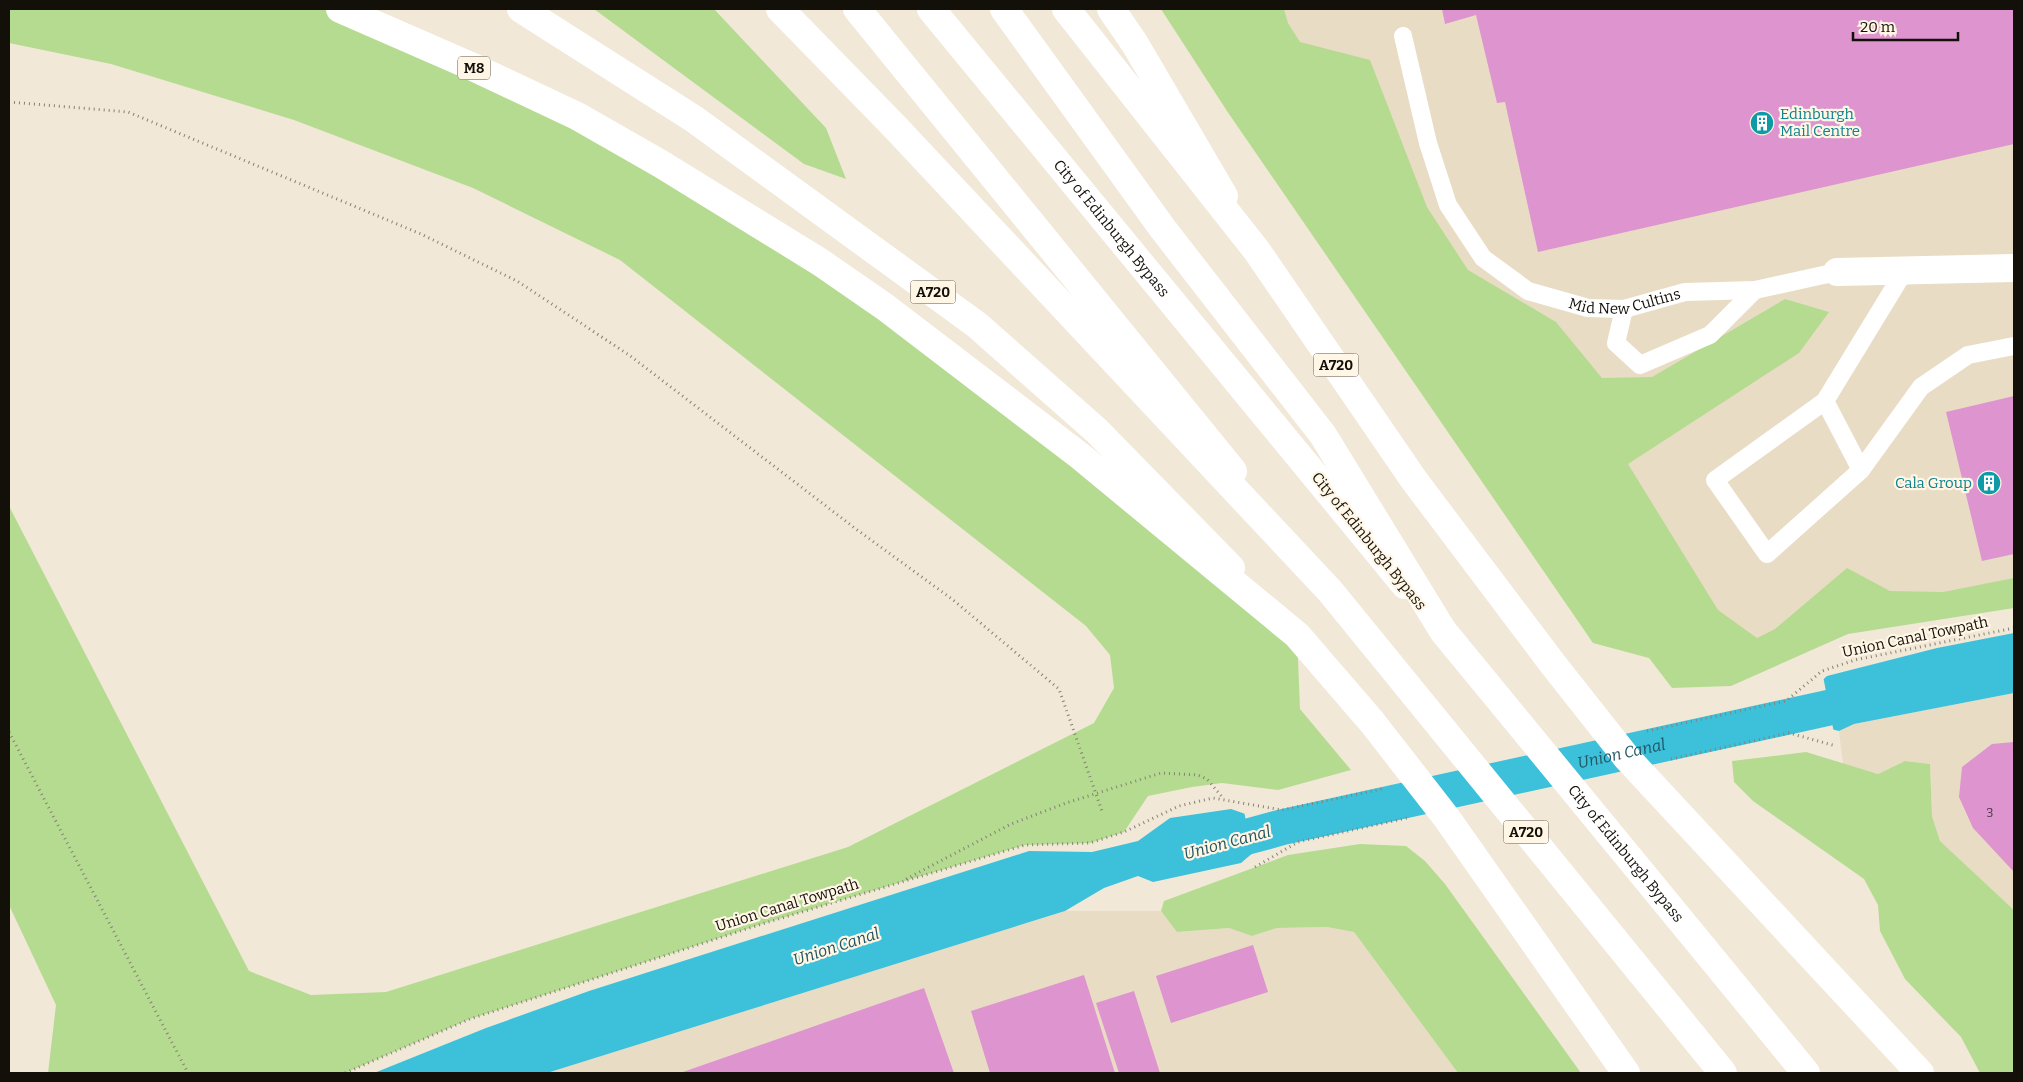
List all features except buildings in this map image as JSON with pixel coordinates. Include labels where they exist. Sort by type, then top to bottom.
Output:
[{"type":"main road","name":"M8","points":[[340,9],[473,67],[577,116],[662,164],[804,252],[885,307],[1080,456],[1297,635]]},
{"type":"main road","name":"A720","points":[[521,9],[694,119],[977,325],[1097,430],[1297,635],[1372,722],[1446,817],[1626,1073]]},
{"type":"main road","points":[[780,9],[915,148],[1330,591]]},
{"type":"main road","name":"A720","points":[[858,9],[1723,1073]]},
{"type":"main road","name":"City of Edinburgh Bypass","points":[[931,9],[1806,1073]]},
{"type":"main road","points":[[1004,9],[1163,229],[1323,435],[1443,631]]},
{"type":"main road","points":[[1066,9],[1257,251]]},
{"type":"main road","name":"A720","points":[[1111,9],[1135,44],[1257,251],[1414,480],[1552,663],[1627,758],[1920,1073]]},
{"type":"main road","name":"Mid New Cultins","points":[[1837,272],[2014,268]]},
{"type":"lane","name":"Mid New Cultins","points":[[1402,36],[1428,143],[1448,205],[1483,258],[1528,291],[1588,308],[1624,309],[1685,292],[1755,290],[1837,272]]},
{"type":"lane","points":[[1905,270],[1825,401],[1715,480],[1767,554],[1861,470],[1921,387],[1968,355],[2014,346]]},
{"type":"lane","points":[[1624,309],[1616,343],[1640,365],[1710,335],[1755,290]]},
{"type":"lane","points":[[1825,401],[1861,470]]},
{"type":"path","points":[[9,102],[128,112],[421,234],[517,281],[629,355],[856,529],[952,599],[1059,689],[1103,814]]},
{"type":"path","name":"Union Canal Towpath","points":[[1822,671],[1855,660],[2014,628]]},
{"type":"path","points":[[9,732],[188,1073]]},
{"type":"path","points":[[899,883],[1011,824],[1097,793],[1161,773],[1198,775],[1207,779],[1223,799]]},
{"type":"path","name":"Union Canal Towpath","points":[[345,1073],[470,1019],[762,924],[1025,845],[1090,843],[1124,832],[1179,806],[1213,798],[1242,802]]},
{"type":"shaded area","points":[[1161,9],[2014,9],[2014,596],[1709,652],[1229,114]]},
{"type":"shaded area","points":[[2014,693],[2014,910],[1940,841],[1932,816],[1930,764],[1905,761],[1878,774],[1843,764],[1839,731],[1854,724]]},
{"type":"shaded area","points":[[1065,911],[1161,911],[1178,932],[1229,928],[1252,936],[1277,928],[1327,927],[1354,932],[1458,1073],[547,1073]]},
{"type":"green space","points":[[9,9],[340,9],[734,208],[1297,635],[1300,709],[1351,770],[1278,790],[1222,783],[1148,796],[1124,832],[1090,843],[1025,845],[762,924],[470,1019],[345,1073],[48,1073],[56,1005],[9,905],[9,506],[249,971],[311,995],[386,992],[848,847],[1094,723],[1114,688],[1110,655],[1086,626],[620,260],[473,188],[294,120],[111,64],[9,43]]},
{"type":"green space","points":[[594,9],[714,9],[826,128],[846,179],[804,164]]},
{"type":"green space","points":[[1161,9],[1284,9],[1288,23],[1300,42],[1370,60],[1427,207],[1468,270],[1556,322],[1602,378],[1652,377],[1785,299],[1829,312],[1799,353],[1628,464],[1718,610],[1757,638],[1775,629],[1847,568],[1890,591],[1943,592],[2014,578],[2014,608],[1848,634],[1731,686],[1672,688],[1649,658],[1593,643],[1229,114]]},
{"type":"green space","points":[[1806,752],[1878,774],[1905,761],[1930,764],[1932,816],[1940,841],[2014,910],[2014,1073],[1980,1073],[1961,1037],[1905,979],[1880,931],[1878,905],[1864,879],[1753,801],[1734,782],[1732,761]]},
{"type":"green space","points":[[1360,844],[1406,846],[1425,861],[1445,884],[1581,1073],[1458,1073],[1354,932],[1327,927],[1277,928],[1252,936],[1229,928],[1177,932],[1161,911],[1164,901],[1288,855]]},
{"type":"water","points":[[2014,633],[2014,693],[1854,724],[1839,731],[1783,717],[1827,676],[1937,648]]},
{"type":"water","points":[[1231,809],[1283,827],[1241,863],[1153,882],[1138,876],[1104,888],[1065,911],[547,1073],[374,1073],[486,1028],[589,991],[1029,851],[1092,852],[1138,841],[1170,818]]},
{"type":"pier","points":[[1823,676],[1834,733],[1781,719],[1781,715]]},
{"type":"pier","points":[[1244,811],[1286,827],[1253,857],[1249,836]]},
{"type":"waterway","name":"Union Canal","points":[[1235,840],[1283,827],[1832,707]]},
{"type":"place","name":"Edinburgh Mail Centre","points":[[1762,123]]},
{"type":"place","name":"Cala Group","points":[[1989,483]]}]
